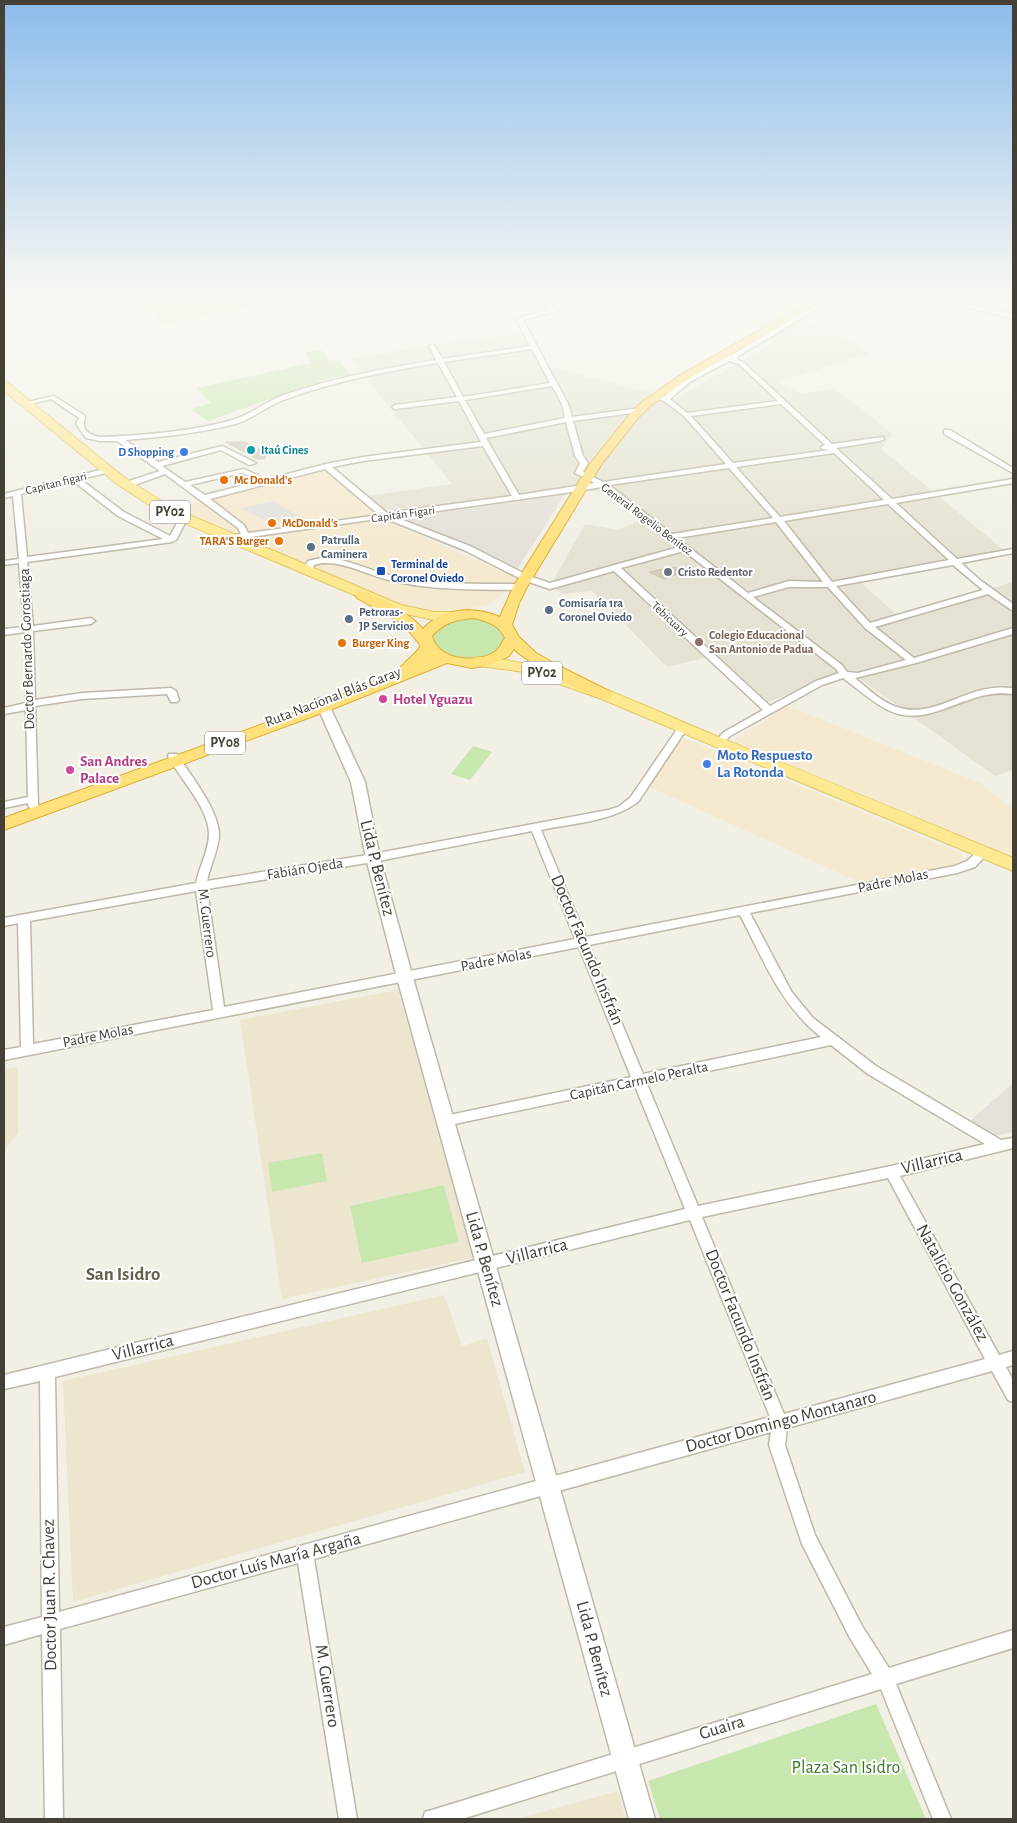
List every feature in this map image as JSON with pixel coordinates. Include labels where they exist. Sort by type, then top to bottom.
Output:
[{"type":"highway","points":[[508,631],[512,603],[579,489],[640,410],[661,398],[681,380]]},
{"type":"highway","points":[[465,614],[492,608],[523,582]]},
{"type":"highway","name":"PY02","points":[[362,595],[408,622],[431,652],[444,659],[466,663],[498,656],[510,644],[508,631]]},
{"type":"highway","name":"PY02","points":[[426,644],[426,634],[430,627],[449,617],[465,614],[486,616],[508,631],[519,648],[530,656],[606,695]]},
{"type":"highway","name":"Ruta Nacional Blás Garay","points":[[322,704],[402,671],[421,658],[426,644]]},
{"type":"highway","name":"Ruta Nacional Blás Garay","points":[[4,817],[174,759],[444,659]]},
{"type":"highway","name":"Ruta Nacional Blás Garay","points":[[4,824],[35,805]]},
{"type":"main road","name":"PY02","points":[[4,385],[126,485],[178,516],[362,595],[415,614],[434,616],[465,614]]},
{"type":"main road","name":"PY02","points":[[477,662],[527,668],[606,695],[1013,865]]},
{"type":"street","points":[[26,403],[52,397],[83,416],[80,424],[83,432],[90,438],[98,440],[119,439],[219,426],[237,421],[273,402],[340,380]]},
{"type":"street","points":[[451,380],[517,498]]},
{"type":"street","points":[[552,380],[565,404],[578,456],[584,463],[579,473],[588,476]]},
{"type":"street","points":[[759,380],[956,562],[989,591],[1013,608]]},
{"type":"street","points":[[395,407],[461,399],[554,384]]},
{"type":"street","points":[[661,398],[686,415],[778,519],[830,585],[868,626],[914,661]]},
{"type":"street","points":[[686,415],[783,402]]},
{"type":"street","points":[[201,495],[364,459],[453,449],[568,419],[640,410]]},
{"type":"street","points":[[947,432],[967,442],[987,457],[1013,471]]},
{"type":"street","points":[[119,439],[201,495],[241,526],[245,535],[259,551]]},
{"type":"street","name":"Capitán Figari","points":[[226,538],[517,498],[731,465],[742,465],[880,439]]},
{"type":"street","points":[[156,465],[222,448],[252,463],[182,483]]},
{"type":"street","points":[[326,466],[385,516],[467,548],[523,582]]},
{"type":"street","name":"Capitan figari","points":[[4,496],[108,470]]},
{"type":"street","points":[[126,485],[166,471]]},
{"type":"street","points":[[182,483],[244,471],[253,475],[253,478],[248,480],[201,495]]},
{"type":"street","name":"General Rogelio Benítez","points":[[588,476],[602,484],[671,537],[839,667],[844,674],[895,710],[913,714],[989,691],[1013,690]]},
{"type":"street","points":[[74,478],[121,514],[172,540]]},
{"type":"street","points":[[671,537],[1013,481]]},
{"type":"street","name":"Doctor Bernardo Gorostiaga","points":[[17,493],[28,628],[35,805]]},
{"type":"street","points":[[172,540],[180,525],[178,516]]},
{"type":"street","points":[[4,563],[172,540]]},
{"type":"street","points":[[312,572],[309,567],[311,563],[326,558],[397,580],[471,587],[523,582],[550,586],[685,548]]},
{"type":"street","points":[[746,596],[796,583],[830,585],[1013,552]]},
{"type":"street","name":"Tebicuary","points":[[615,567],[770,711]]},
{"type":"street","points":[[868,626],[989,591]]},
{"type":"street","points":[[4,632],[91,621]]},
{"type":"street","points":[[719,742],[727,734],[820,682],[844,674],[858,676],[1013,631]]},
{"type":"street","points":[[4,711],[87,700],[91,695],[172,691],[174,700]]},
{"type":"street","name":"Lida P. Benítez","points":[[322,704],[358,782],[373,858],[405,978],[642,1819]]},
{"type":"street","name":"Fabián Ojeda","points":[[4,921],[373,858],[610,813],[622,809],[634,800],[682,727]]},
{"type":"street","name":"M. Guerrero","points":[[174,759],[208,813],[213,826],[214,835],[202,873],[201,886],[219,1012]]},
{"type":"street","points":[[4,805],[35,805]]},
{"type":"street","name":"Doctor Facundo Insfrán","points":[[535,827],[584,942],[780,1423],[777,1445],[808,1538],[856,1632],[885,1678],[942,1819]]},
{"type":"street","name":"Padre Molas","points":[[4,1055],[744,912],[957,868],[971,864],[983,853]]},
{"type":"street","points":[[744,912],[787,994],[809,1021],[872,1070],[1006,1145]]},
{"type":"street","points":[[24,918],[27,1050]]},
{"type":"street","name":"Capitán Carmelo Peralta","points":[[445,1121],[832,1040]]},
{"type":"street","name":"Villarrica","points":[[4,1382],[694,1213],[891,1172],[1006,1145]]},
{"type":"street","name":"Natalicio González","points":[[891,1172],[1013,1395]]},
{"type":"street","name":"Doctor Domingo Montanaro","points":[[549,1486],[1013,1358]]},
{"type":"street","name":"Doctor Juan R. Chavez","points":[[47,1372],[54,1819]]},
{"type":"street","name":"Doctor Luís María Argaña","points":[[4,1636],[549,1486]]},
{"type":"street","name":"M. Guerrero","points":[[306,1553],[348,1819]]},
{"type":"street","name":"Guaira","points":[[432,1819],[1013,1639]]},
{"type":"shaded area","points":[[368,380],[600,380],[675,399],[708,380],[785,380],[779,382],[801,394],[834,388],[893,434],[881,449],[1009,554],[858,580],[898,616],[1013,582],[1013,770],[995,776],[852,673],[832,677],[768,702],[717,655],[667,667],[592,591],[563,594],[550,586],[585,524],[618,530],[639,521],[609,493],[570,488],[385,515],[367,496],[452,484]]},
{"type":"shaded area","points":[[324,469],[385,520],[517,578],[506,591],[489,604],[461,611],[432,612],[410,609],[174,509]]},
{"type":"shaded area","points":[[565,494],[516,571],[396,519]]},
{"type":"shaded area","points":[[273,501],[299,516],[267,521],[241,508]]},
{"type":"shaded area","points":[[788,706],[980,783],[1013,809],[1013,860],[732,741]]},
{"type":"shaded area","points":[[682,737],[963,854],[958,865],[859,882],[645,785]]},
{"type":"shaded area","points":[[398,990],[476,1257],[282,1299],[240,1020]]},
{"type":"shaded area","points":[[18,1067],[18,1133],[4,1151],[4,1069]]},
{"type":"shaded area","points":[[1013,1083],[1013,1132],[993,1136],[971,1120]]},
{"type":"shaded area","points":[[444,1295],[462,1346],[487,1338],[525,1472],[73,1602],[63,1381]]},
{"type":"shaded area","points":[[618,1791],[626,1819],[516,1819]]},
{"type":"green space","points":[[233,380],[324,380],[208,421],[191,409],[211,403],[197,388]]},
{"type":"green space","points":[[478,617],[499,625],[506,639],[498,650],[486,656],[465,660],[436,650],[430,636],[452,619]]},
{"type":"green space","points":[[473,746],[492,752],[470,780],[451,774]]},
{"type":"green space","points":[[322,1153],[327,1181],[272,1192],[268,1163]]},
{"type":"green space","points":[[444,1185],[459,1242],[362,1263],[350,1206]]},
{"type":"green space","name":"Plaza San Isidro","points":[[876,1704],[926,1819],[660,1819],[648,1781]]},
{"type":"building","points":[[226,442],[246,442],[266,453],[265,459],[257,459]]},
{"type":"building","name":"Cristo Redentor","points":[[672,567],[688,571],[664,579],[649,572]]},
{"type":"place","name":"Itaú Cines","points":[[251,450]]},
{"type":"place","name":"D Shopping","points":[[184,452]]},
{"type":"place","name":"Mc Donald's","points":[[224,480]]},
{"type":"place","name":"McDonald's","points":[[272,523]]},
{"type":"place","name":"TARA'S Burger","points":[[279,541]]},
{"type":"place","name":"Patrulla Caminera","points":[[311,547]]},
{"type":"place","name":"Terminal de Coronel Oviedo","points":[[381,571]]},
{"type":"place","name":"Cristo Redentor","points":[[668,572]]},
{"type":"place","name":"Comisaría 1ra Coronel Oviedo","points":[[549,610]]},
{"type":"place","name":"Petroras- JP Servicios","points":[[349,619]]},
{"type":"place","name":"Colegio Educacional San Antonio de Padua","points":[[699,642]]},
{"type":"place","name":"Burger King","points":[[342,643]]},
{"type":"place","name":"Hotel Yguazu","points":[[383,699]]},
{"type":"place","name":"Moto Respuesto La Rotonda","points":[[707,764]]},
{"type":"place","name":"San Andres Palace","points":[[70,770]]},
{"type":"district","name":"San Isidro","points":[[123,1274]]}]
